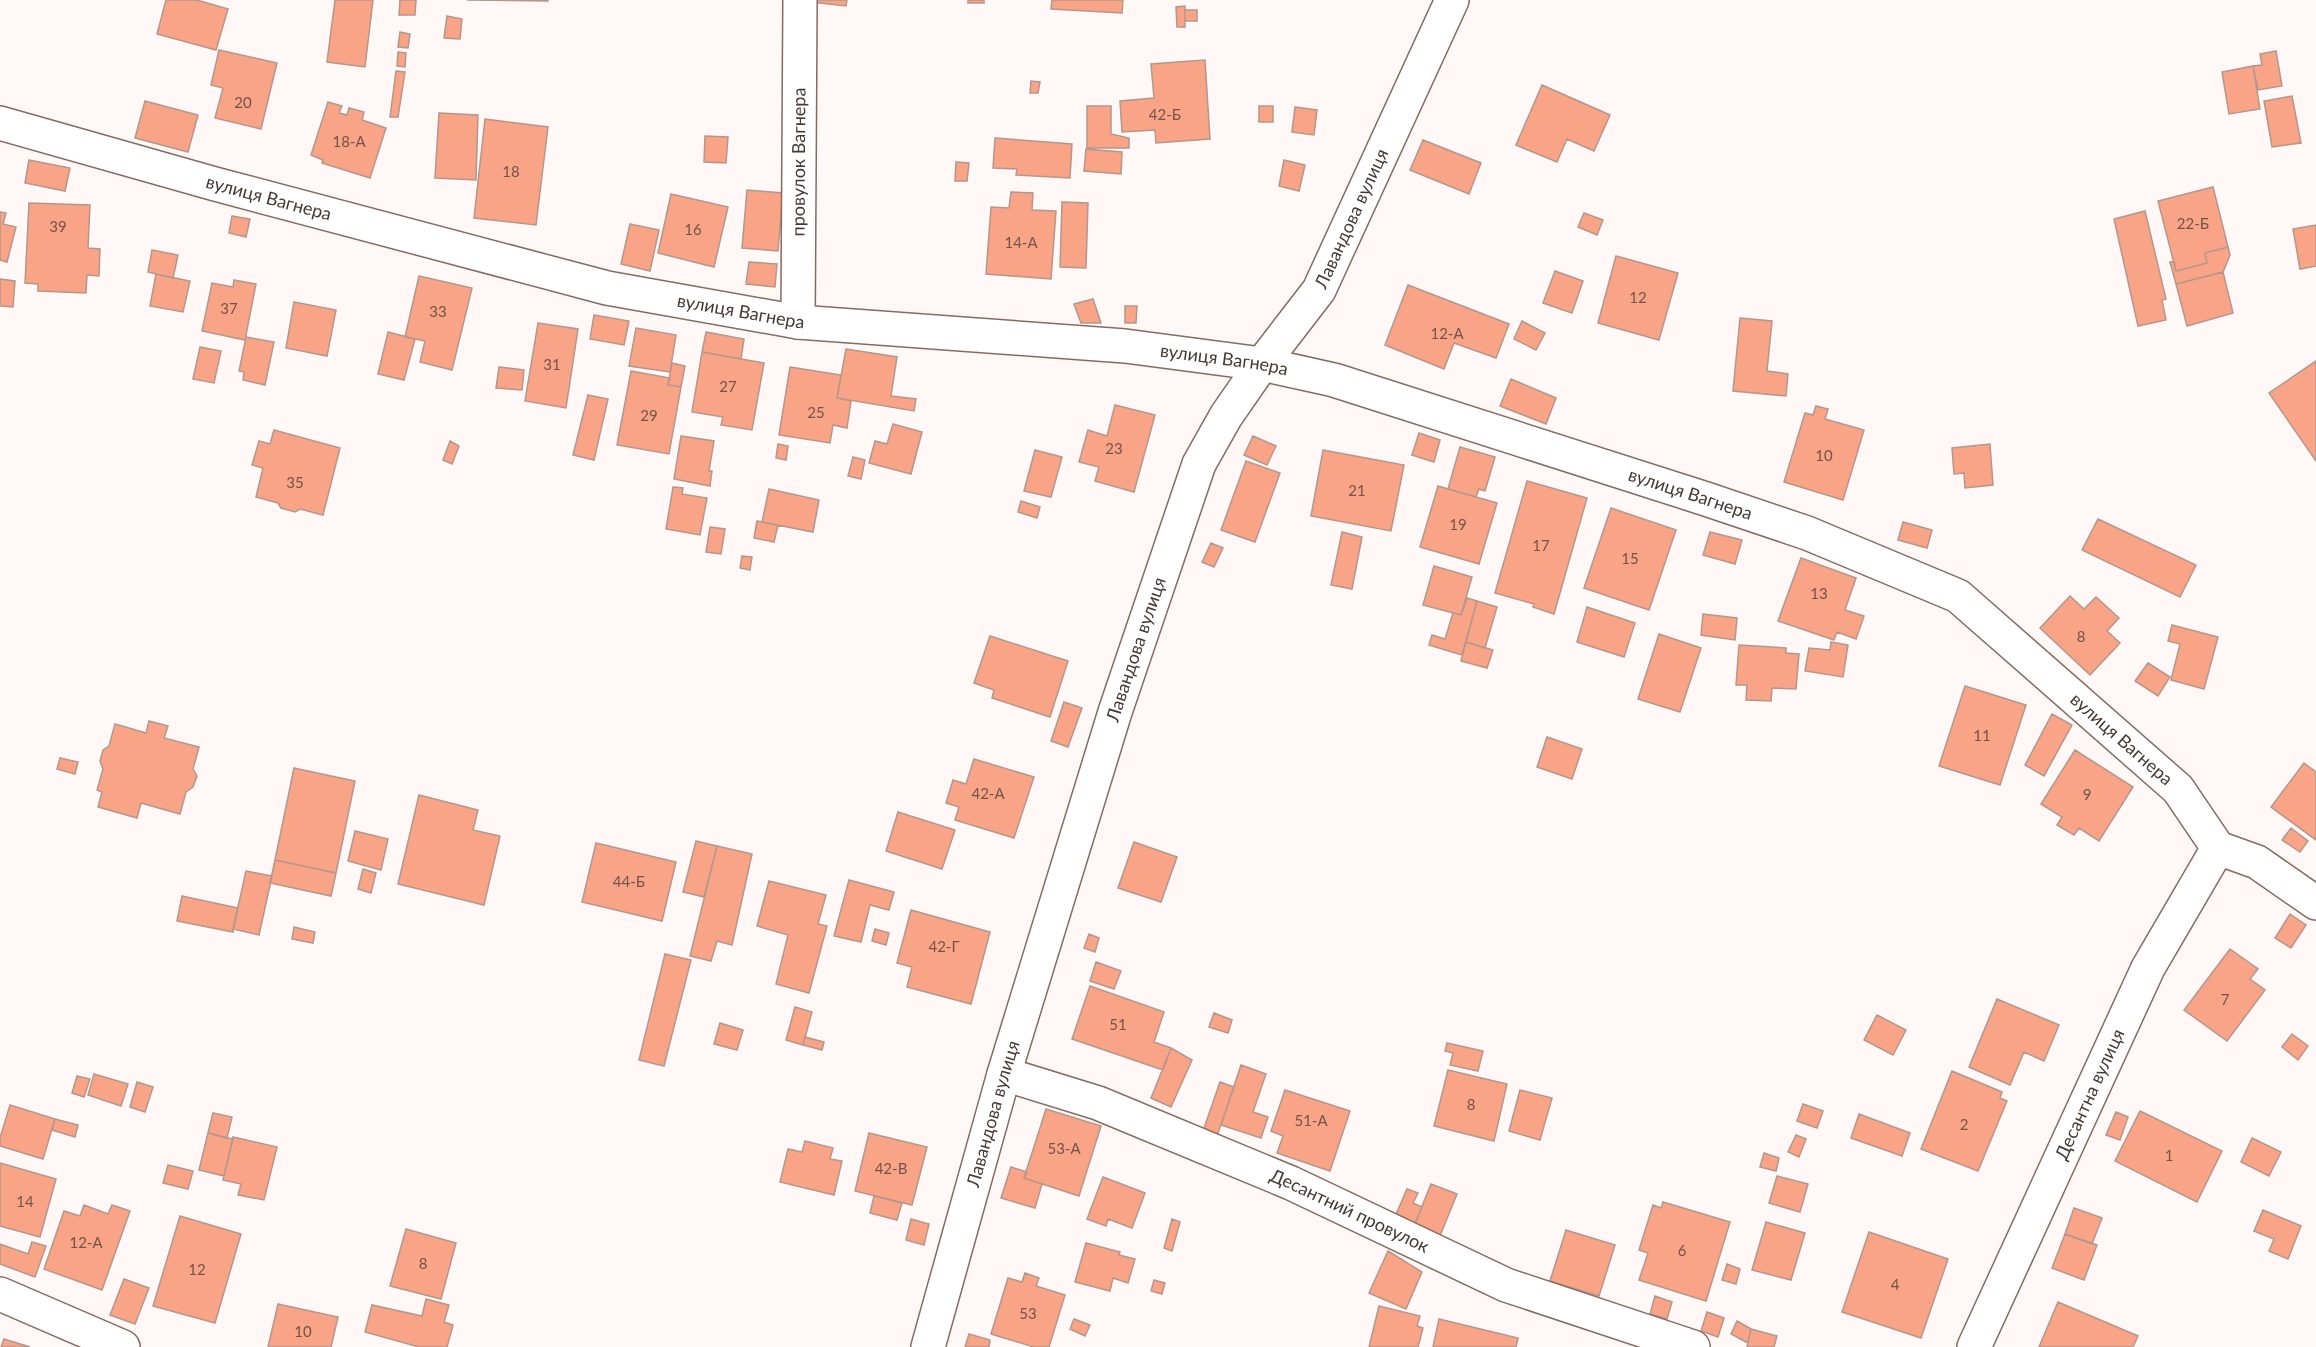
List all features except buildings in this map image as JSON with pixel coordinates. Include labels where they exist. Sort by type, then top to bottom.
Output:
[{"type":"street","name":"провулок Вагнера","points":[[798,322],[800,0]]},
{"type":"street","name":"Лавандова вулиця","points":[[928,1347],[1005,1074],[1115,712],[1199,464],[1226,416],[1262,364],[1319,290],[1452,0]]},
{"type":"street","name":"вулиця Вагнера","points":[[0,123],[215,184],[607,288],[798,322],[1125,346],[1262,364],[1334,380],[1706,499],[1807,533],[1958,596],[2178,789],[2218,848]]},
{"type":"street","points":[[2218,848],[2257,862],[2316,903]]},
{"type":"street","name":"Десантна вулиця","points":[[1974,1347],[2148,968],[2218,848]]},
{"type":"street","name":"Десантний провулок","points":[[1005,1074],[1098,1103],[1281,1178],[1506,1285],[1693,1347]]},
{"type":"street","points":[[0,1294],[123,1347]]}]
